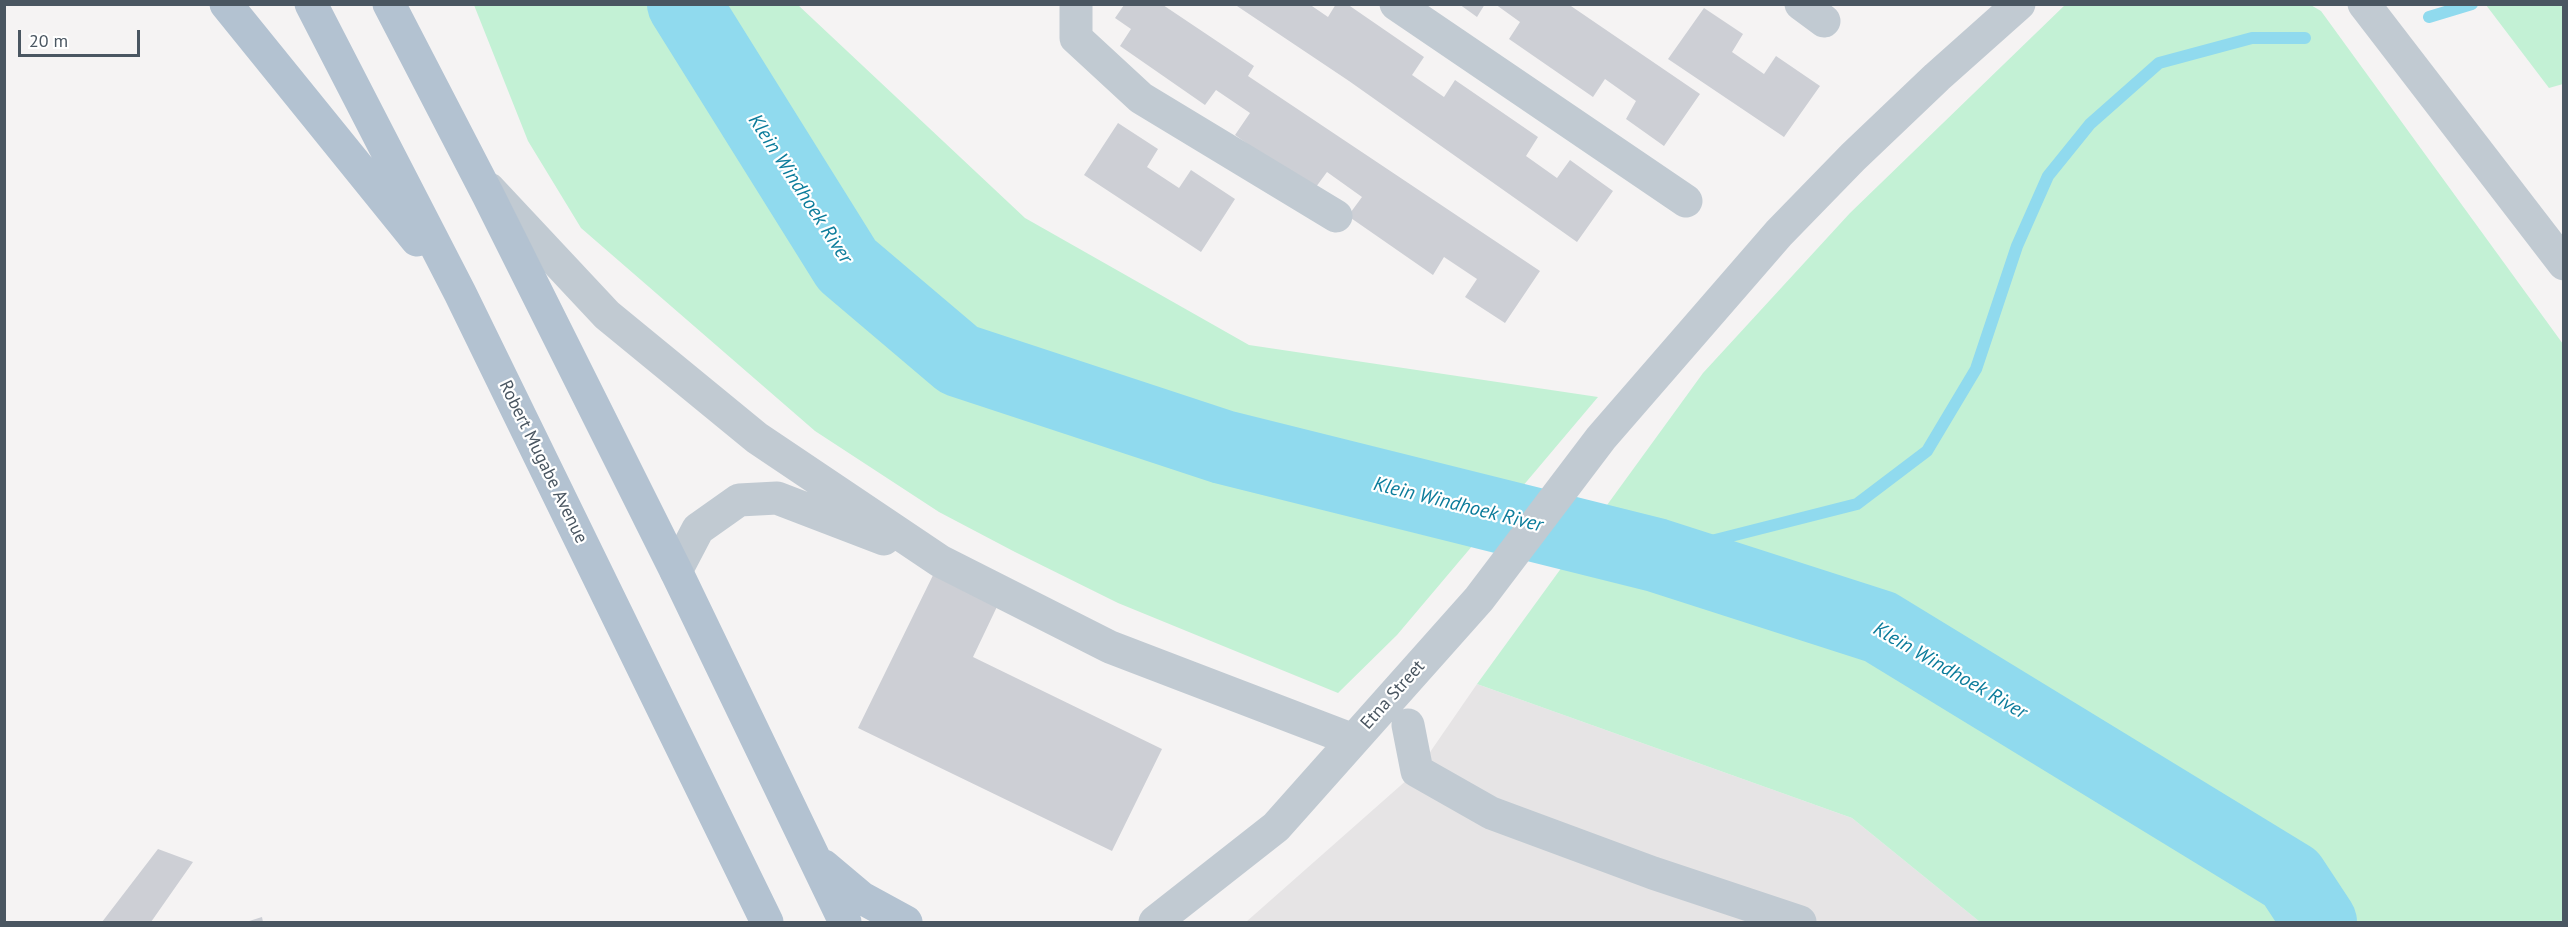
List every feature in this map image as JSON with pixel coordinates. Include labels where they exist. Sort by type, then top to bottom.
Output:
[{"type":"main road","points":[[226,4],[460,293]]},
{"type":"main road","name":"Robert Mugabe Avenue","points":[[310,4],[460,293],[767,922]]},
{"type":"main road","points":[[389,4],[676,571],[845,922]]},
{"type":"main road","points":[[803,835],[823,865],[861,898],[906,922]]},
{"type":"main road","points":[[740,922],[743,875]]},
{"type":"street","points":[[1076,4],[1076,38],[1141,98],[1336,216]]},
{"type":"street","points":[[1396,4],[1686,201]]},
{"type":"street","name":"Etna Street","points":[[1155,922],[1276,827],[1479,599],[1601,438],[1787,224],[1887,125],[2019,4]]},
{"type":"street","points":[[2364,4],[2564,264]]},
{"type":"street","points":[[478,176],[607,315],[757,438],[940,561]]},
{"type":"street","points":[[676,571],[698,529],[739,500],[777,498],[940,561],[1110,647],[1353,740]]},
{"type":"street","points":[[1408,725],[1417,771],[1491,813],[1653,873],[1800,922]]},
{"type":"shaded area","points":[[1477,684],[1852,818],[1980,922],[1246,922],[1417,771]]},
{"type":"green space","points":[[2309,4],[2321,11],[2563,344],[2563,922],[1980,922],[1852,818],[1477,684],[1703,373],[1850,213],[2065,5]]},
{"type":"green space","points":[[474,5],[798,5],[1025,218],[1249,345],[1598,397],[1397,635],[1338,693],[1118,603],[1015,552],[939,512],[815,431],[581,228],[528,141]]},
{"type":"green space","points":[[2486,5],[2563,5],[2563,84],[2549,88]]},
{"type":"building","points":[[1234,4],[1309,4],[1328,17],[1336,4],[1347,4],[1424,57],[1412,75],[1444,97],[1455,80],[1538,137],[1526,156],[1557,178],[1570,160],[1613,191],[1577,242],[1349,81]]},
{"type":"building","points":[[1459,4],[1485,4],[1477,17]]},
{"type":"building","points":[[1495,4],[1568,4],[1700,94],[1664,146],[1626,119],[1636,101],[1605,79],[1593,97],[1509,39],[1520,22]]},
{"type":"building","points":[[1124,5],[1163,5],[1254,66],[1248,76],[1540,271],[1505,323],[1465,297],[1477,279],[1444,257],[1433,275],[1348,216],[1362,197],[1327,172],[1313,191],[1235,135],[1250,113],[1216,90],[1205,105],[1120,46],[1131,29],[1115,18]]},
{"type":"building","points":[[1704,8],[1743,34],[1732,52],[1764,74],[1776,56],[1820,86],[1784,137],[1668,59]]},
{"type":"building","points":[[1118,123],[1158,149],[1147,167],[1179,188],[1191,170],[1235,199],[1201,252],[1084,175]]},
{"type":"building","points":[[940,561],[1004,592],[973,657],[1162,749],[1112,851],[858,728]]},
{"type":"building","points":[[158,849],[193,862],[151,922],[102,922]]},
{"type":"building","points":[[262,917],[263,922],[246,922]]},
{"type":"waterway","name":"Klein Windhoek River","points":[[684,4],[847,265],[959,360],[1223,447],[1656,555],[1880,627],[2291,878],[2320,922]]},
{"type":"waterway","points":[[2429,17],[2472,4]]},
{"type":"waterway","points":[[1656,555],[1857,504],[1927,451],[1976,369],[2017,246],[2048,176],[2090,124],[2159,63],[2252,38],[2305,38]]}]
